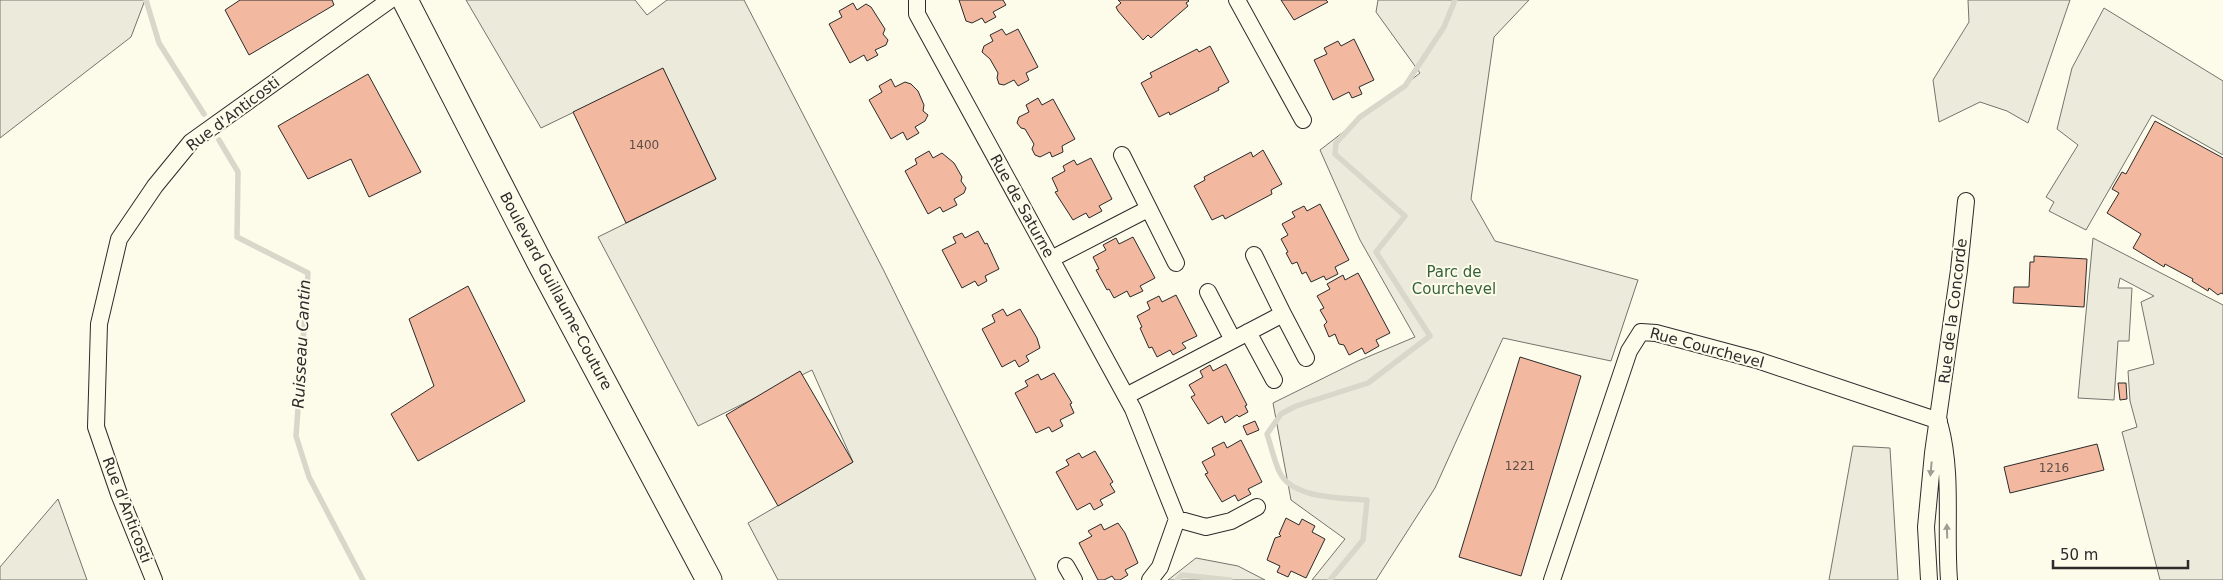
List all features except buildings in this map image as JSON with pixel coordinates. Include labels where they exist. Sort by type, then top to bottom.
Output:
[{"type":"main road","name":"Boulevard Guillaume-Couture","points":[[405,0],[540,263],[709,580]]},
{"type":"street","name":"Rue d'Anticosti","points":[[154,580],[119,494],[96,427],[99,324],[119,239],[155,186],[191,142],[390,0]]},
{"type":"street","name":"Rue de Saturne","points":[[917,0],[917,14],[1130,403],[1177,519]]},
{"type":"street","points":[[1237,0],[1303,120]]},
{"type":"street","points":[[1122,155],[1176,263]]},
{"type":"street","name":"Rue de la Concorde","points":[[1929,580],[1926,527],[1933,453],[1959,270],[1966,201]]},
{"type":"street","points":[[1051,259],[1148,209]]},
{"type":"street","points":[[1254,255],[1306,358]]},
{"type":"street","points":[[1208,292],[1233,340]]},
{"type":"street","points":[[1130,403],[1233,340],[1283,314]]},
{"type":"street","points":[[1248,332],[1274,380]]},
{"type":"street","name":"Rue Courchevel","points":[[1552,580],[1629,351],[1641,332],[1656,333],[1757,360],[1939,421]]},
{"type":"street","name":"Rue de la Concorde","points":[[1939,421],[1947,451],[1946,526],[1949,580]]},
{"type":"street","points":[[1150,580],[1160,567],[1177,519],[1206,527],[1231,522],[1257,507]]},
{"type":"street","points":[[1066,566],[1074,580]]},
{"type":"green space","points":[[0,0],[145,0],[131,37],[0,138]]},
{"type":"green space","name":"Parc de Courchevel","points":[[1378,0],[1529,0],[1494,37],[1471,199],[1495,241],[1638,280],[1611,361],[1503,338],[1435,488],[1376,580],[1312,580],[1345,539],[1291,500],[1273,403],[1358,361],[1415,337],[1360,240],[1320,150],[1420,73],[1376,12]]},
{"type":"green space","points":[[1968,0],[2070,0],[2028,123],[2007,111],[1980,102],[1939,122],[1933,80],[1969,22]]},
{"type":"green space","points":[[1853,446],[1890,448],[1898,580],[1829,580]]},
{"type":"green space","points":[[58,499],[87,580],[0,580],[0,567]]},
{"type":"green space","points":[[1196,558],[1238,566],[1265,580],[1168,580]]},
{"type":"shaded area","points":[[466,0],[635,0],[647,15],[667,0],[744,0],[884,271],[1036,580],[778,580],[748,523],[853,462],[812,370],[698,426],[598,237],[716,179],[663,69],[541,128]]},
{"type":"shaded area","points":[[2104,8],[2223,81],[2223,155],[2152,115],[2086,230],[2049,211],[2054,202],[2046,197],[2078,145],[2057,129],[2072,68]]},
{"type":"shaded area","points":[[2093,238],[2223,305],[2223,580],[2160,580],[2122,432],[2137,427],[2130,401],[2128,371],[2154,364],[2141,302],[2154,296],[2120,278],[2118,288],[2132,288],[2129,341],[2118,341],[2114,400],[2078,398]]},
{"type":"waterway","name":"Ruisseau Cantin","points":[[146,0],[159,43],[204,114]]},
{"type":"waterway","points":[[1330,580],[1363,540],[1367,500],[1318,495],[1294,487],[1285,480],[1279,471],[1267,434],[1281,414],[1296,406],[1368,383],[1430,336],[1376,252],[1405,216],[1335,154],[1336,143],[1360,117],[1405,86],[1444,27],[1455,0]]},
{"type":"waterway","name":"Ruisseau Cantin","points":[[219,140],[238,172],[237,237],[308,273],[296,436],[309,477],[363,580]]},
{"type":"waterway","points":[[1177,580],[1182,575],[1230,580]]}]
